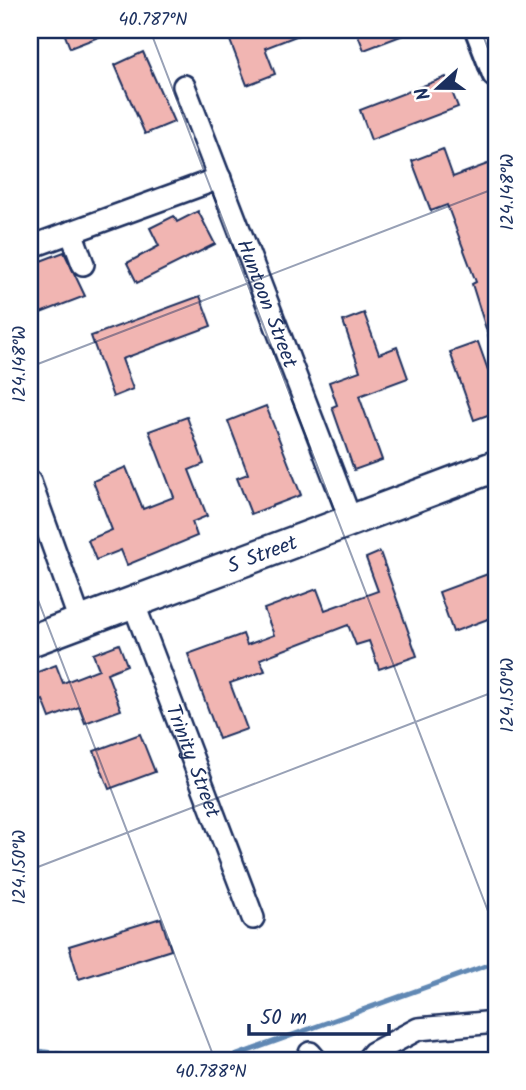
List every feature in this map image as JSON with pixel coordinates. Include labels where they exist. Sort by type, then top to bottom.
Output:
[{"type":"main road","name":"S Street","points":[[30,641],[496,466]]},
{"type":"street","points":[[479,30],[496,74]]},
{"type":"street","name":"Huntoon Street","points":[[184,86],[351,521]]},
{"type":"street","points":[[33,246],[220,178]]},
{"type":"street","points":[[71,232],[83,264]]},
{"type":"street","points":[[30,482],[80,621]]},
{"type":"street","name":"Trinity Street","points":[[133,602],[253,918]]},
{"type":"street","points":[[368,1060],[373,1054],[418,1029],[496,1022]]},
{"type":"building","points":[[63,30],[114,30],[114,31],[70,48]]},
{"type":"building","points":[[226,30],[309,31],[265,48],[275,74],[247,85]]},
{"type":"building","points":[[356,30],[414,30],[414,31],[364,50]]},
{"type":"building","points":[[143,52],[174,122],[145,134],[115,65]]},
{"type":"building","points":[[446,77],[458,107],[371,140],[360,110]]},
{"type":"building","points":[[443,149],[453,177],[490,163],[496,179],[496,350],[493,351],[472,284],[476,282],[447,205],[431,211],[412,161]]},
{"type":"building","points":[[198,211],[215,244],[137,283],[127,263],[159,246],[150,228],[174,216],[177,222]]},
{"type":"building","points":[[64,252],[85,296],[30,317],[30,265]]},
{"type":"building","points":[[200,296],[211,326],[122,359],[133,389],[113,397],[91,336]]},
{"type":"building","points":[[364,313],[379,354],[397,347],[408,378],[359,396],[382,460],[354,470],[332,407],[337,405],[329,382],[360,371],[343,321]]},
{"type":"building","points":[[478,342],[493,384],[496,383],[496,412],[474,420],[450,352]]},
{"type":"building","points":[[266,406],[301,495],[251,514],[237,478],[248,474],[228,421]]},
{"type":"building","points":[[187,417],[204,464],[189,470],[207,516],[192,522],[197,536],[127,565],[121,550],[96,560],[88,540],[112,530],[93,481],[126,467],[143,509],[174,497],[149,431]]},
{"type":"building","points":[[380,552],[417,656],[379,669],[369,641],[356,645],[348,625],[260,659],[265,671],[230,683],[247,729],[219,739],[188,654],[243,634],[247,645],[274,635],[264,609],[317,589],[325,610],[378,591],[366,558]]},
{"type":"building","points":[[496,571],[496,616],[453,632],[439,592]]},
{"type":"building","points":[[119,644],[127,665],[107,673],[121,710],[85,723],[79,707],[50,718],[43,700],[30,705],[30,675],[56,665],[63,683],[99,669],[93,654]]},
{"type":"building","points":[[140,734],[155,772],[109,789],[94,751]]},
{"type":"building","points":[[161,918],[171,950],[79,979],[69,946]]},
{"type":"waterway","points":[[223,1060],[496,962]]},
{"type":"waterway","points":[[30,1050],[106,1060]]}]
